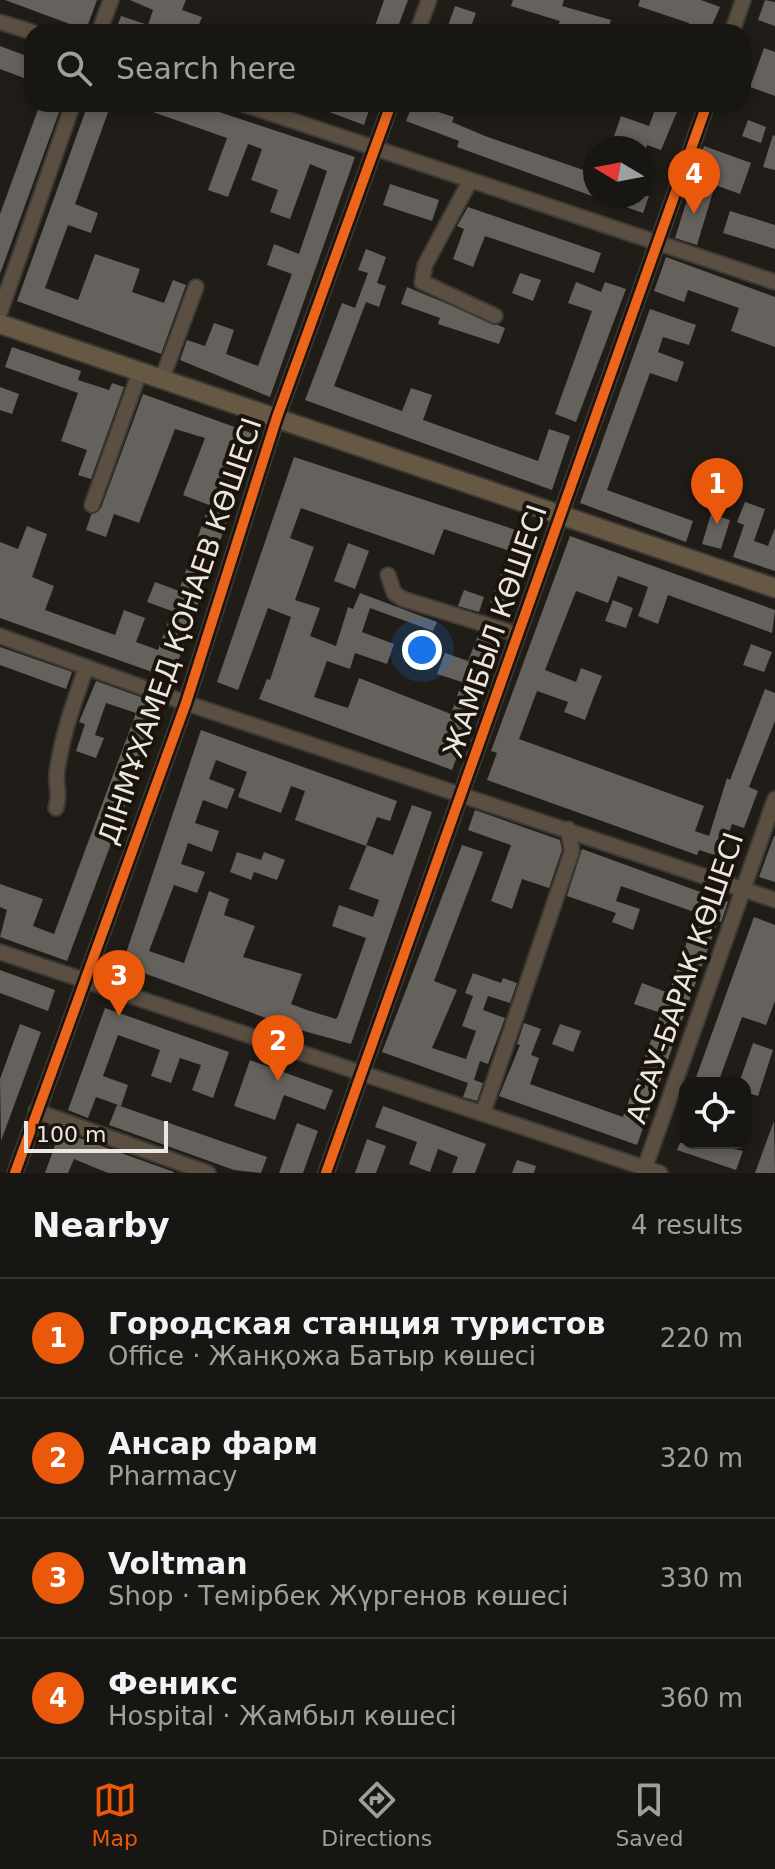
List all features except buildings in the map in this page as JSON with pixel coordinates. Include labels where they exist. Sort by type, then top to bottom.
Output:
[{"type":"main road","points":[[0,324],[775,588]]},
{"type":"street","points":[[102,24],[111,0]]},
{"type":"street","points":[[420,24],[429,0]]},
{"type":"street","points":[[735,24],[743,0]]},
{"type":"street","points":[[0,22],[24,30]]},
{"type":"street","points":[[0,312],[70,112]]},
{"type":"street","points":[[267,112],[775,282]]},
{"type":"street","name":"ДІНМҰХАМЕД ҚОНАЕВ КӨШЕСІ","points":[[15,1173],[82,979],[186,703],[277,417],[388,112]]},
{"type":"street","name":"ЖАМБЫЛ КӨШЕСІ","points":[[326,1173],[704,112]]},
{"type":"street","points":[[470,181],[425,265],[422,282],[495,316]]},
{"type":"street","points":[[162,379],[196,287]]},
{"type":"street","points":[[92,505],[140,371]]},
{"type":"street","points":[[388,575],[394,593],[403,599],[516,634]]},
{"type":"street","points":[[0,636],[186,703],[463,793],[775,900]]},
{"type":"street","points":[[56,808],[60,788],[56,777],[67,721],[86,668]]},
{"type":"street","name":"АСАУ-БАРАҚ КӨШЕСІ","points":[[644,1170],[775,799]]},
{"type":"street","points":[[483,1113],[572,851],[568,829]]},
{"type":"street","points":[[0,952],[660,1173]]},
{"type":"street","points":[[36,1111],[208,1173]]},
{"type":"cycle path","points":[[15,1173],[186,703],[277,417],[388,112]]},
{"type":"cycle path","points":[[326,1173],[704,112]]},
{"type":"place","name":"Феникс","points":[[694,214]]},
{"type":"place","name":"Городская станция туристов","points":[[717,524]]},
{"type":"place","name":"Voltman","points":[[119,1016]]},
{"type":"place","name":"Ансар фарм","points":[[278,1081]]}]
